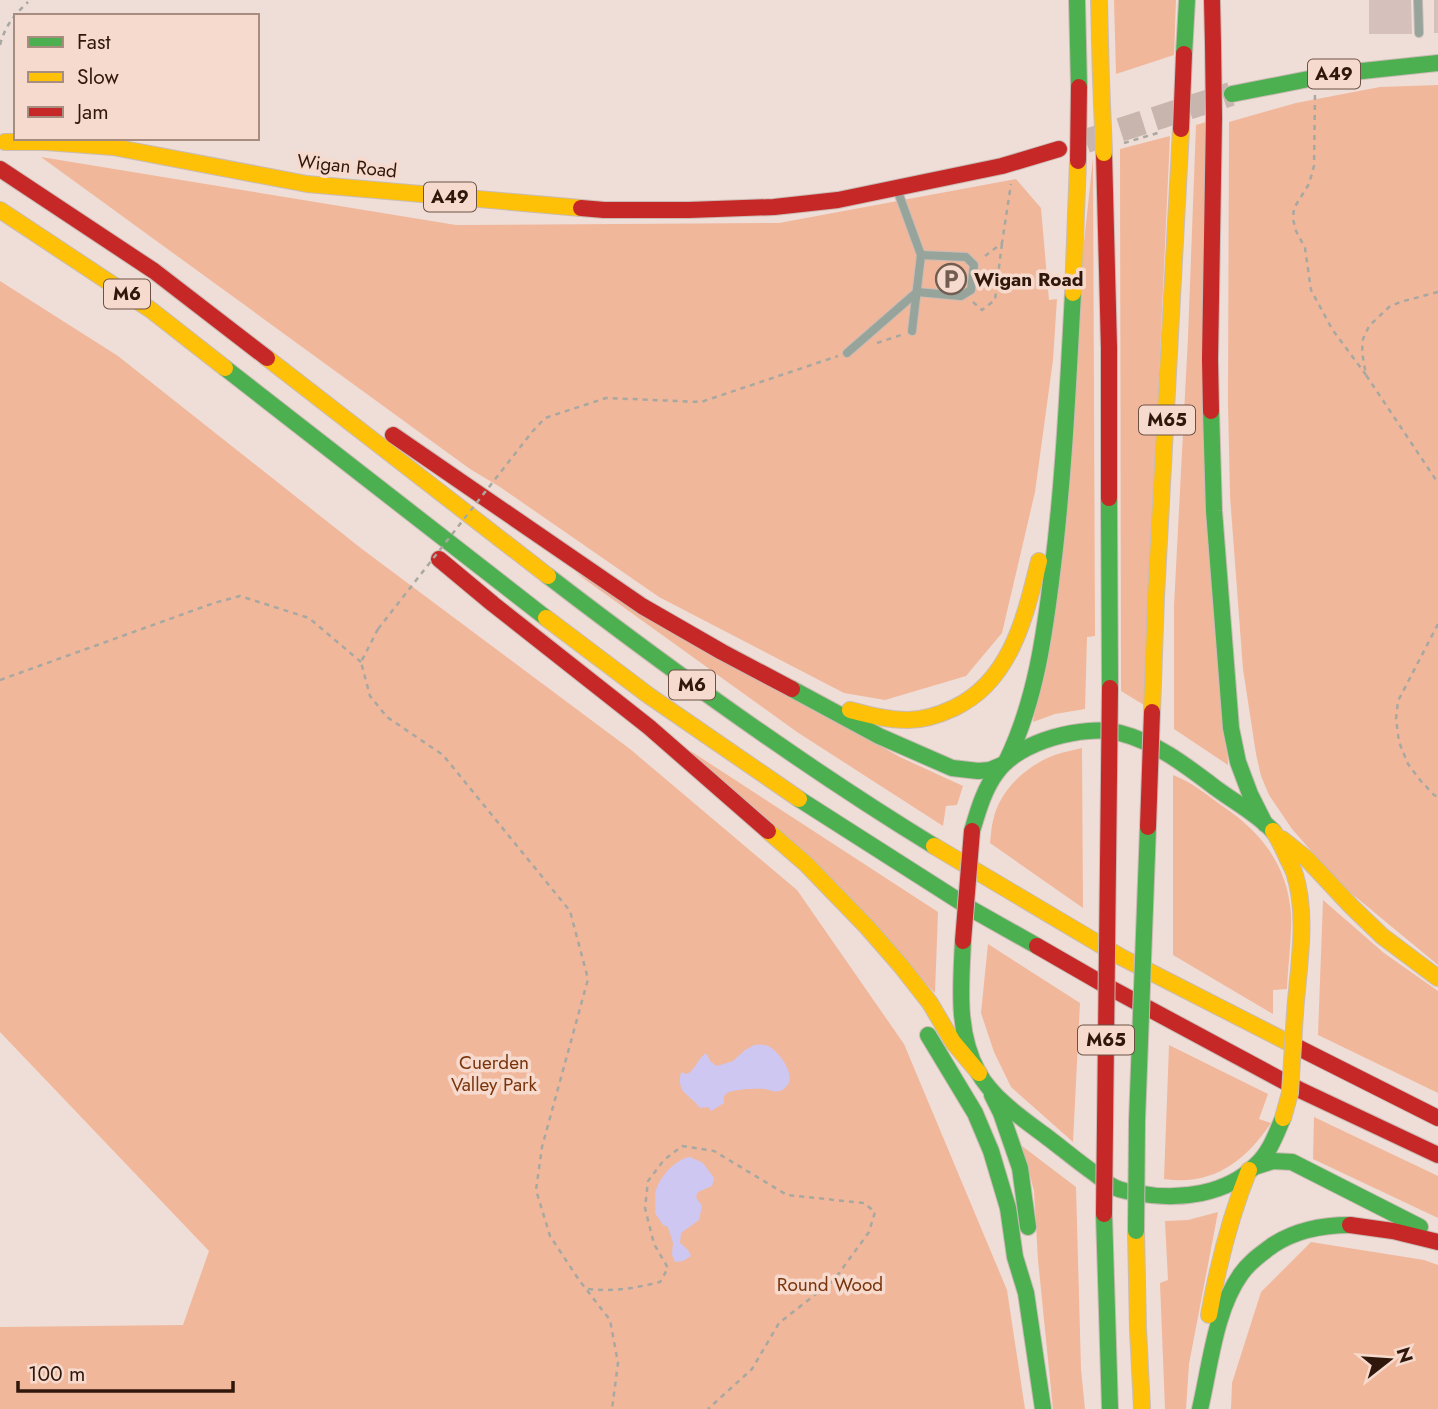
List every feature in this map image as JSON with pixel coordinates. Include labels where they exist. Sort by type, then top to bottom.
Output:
[{"type":"main road","points":[[1026,1293],[1029,1243],[1020,1168],[1001,1113],[967,1046],[962,1023],[961,984],[972,831],[986,792],[1018,741],[1022,729],[1037,673],[1051,593],[1061,508],[1076,254],[1079,87],[1077,0]]},
{"type":"main road","name":"M65","points":[[1099,0],[1109,348],[1110,688],[1104,1214],[1110,1409]]},
{"type":"main road","name":"M65","points":[[1142,1409],[1136,1231],[1138,1065],[1156,597],[1186,0]]},
{"type":"main road","points":[[1200,1409],[1204,1340],[1215,1278],[1234,1205],[1251,1169],[1266,1153],[1283,1118],[1290,1093],[1301,928],[1300,904],[1294,875],[1250,794],[1238,762],[1231,727],[1214,511],[1210,359],[1214,118],[1212,0]]},
{"type":"main road","name":"A49","points":[[1232,94],[1332,74],[1438,63]]},
{"type":"main road","name":"Wigan Road","points":[[5,142],[113,147],[307,184],[604,210],[774,207],[838,201],[1002,166],[1059,149]]},
{"type":"main road","name":"M6","points":[[0,169],[154,271],[621,633],[737,718],[828,779],[1121,957],[1438,1118]]},
{"type":"main road","name":"M6","points":[[0,210],[151,310],[648,695],[817,812],[973,910],[1103,984],[1300,1090],[1438,1155]]},
{"type":"main road","points":[[154,271],[642,606],[879,736],[952,768],[978,771],[990,770],[1042,742],[1077,731],[1100,729],[1132,737],[1164,753],[1212,784],[1271,829],[1307,859],[1382,936],[1438,978]]},
{"type":"main road","points":[[247,386],[314,456],[333,472]]},
{"type":"main road","points":[[810,699],[873,716],[904,720],[928,719],[952,710],[984,690],[1007,659],[1029,602],[1042,547],[1052,480],[1065,429]]},
{"type":"main road","points":[[432,553],[649,727],[806,864],[901,966],[930,1003],[953,1042],[984,1080],[1010,1107],[1080,1163],[1119,1189],[1158,1196],[1190,1196],[1221,1186],[1272,1160],[1283,1160],[1438,1236]]},
{"type":"main road","points":[[751,815],[881,967]]},
{"type":"main road","points":[[918,1017],[975,1113],[991,1151],[1008,1208],[1015,1258],[1026,1293],[1042,1409]]},
{"type":"main road","points":[[1200,1409],[1221,1321],[1232,1289],[1242,1272],[1265,1250],[1290,1235],[1318,1226],[1340,1224],[1438,1241]]},
{"type":"lane","points":[[1418,0],[1419,33]]},
{"type":"lane","points":[[897,189],[921,255],[912,331]]},
{"type":"lane","points":[[846,353],[918,292],[961,296],[971,290],[974,265],[967,257],[921,255]]},
{"type":"path","points":[[14,14],[28,2]]},
{"type":"path","points":[[0,45],[4,31],[14,14]]},
{"type":"path","points":[[1315,92],[1314,166],[1309,184],[1294,208],[1293,219],[1305,248],[1311,290],[1332,329],[1438,484]]},
{"type":"path","points":[[973,302],[982,310],[995,300],[1012,177]]},
{"type":"path","points":[[985,256],[1002,243]]},
{"type":"path","points":[[1366,375],[1362,352],[1363,339],[1369,326],[1390,307],[1400,302],[1438,292]]},
{"type":"path","points":[[871,345],[912,331]]},
{"type":"path","points":[[361,662],[379,629],[545,418],[606,398],[701,402],[846,353]]},
{"type":"path","points":[[0,680],[240,596],[309,618],[361,662],[370,696],[387,717],[443,755],[569,911],[588,979],[542,1147],[536,1190],[550,1236],[610,1320],[618,1363],[612,1409]]},
{"type":"path","points":[[1438,624],[1398,701],[1396,719],[1399,742],[1408,764],[1438,797]]},
{"type":"path","points":[[586,1289],[605,1291],[660,1282],[668,1268],[654,1244],[645,1208],[648,1181],[664,1160],[682,1146],[714,1152],[787,1195],[864,1203],[875,1212],[869,1232],[834,1280],[779,1323],[752,1369],[708,1409]]},
{"type":"green space","points":[[1114,0],[1176,0],[1174,55],[1116,74]]},
{"type":"green space","points":[[1438,85],[1438,965],[1340,884],[1292,829],[1269,795],[1261,776],[1243,669],[1230,496],[1228,403],[1229,122],[1296,103],[1380,87]]},
{"type":"green space","points":[[1206,122],[1228,765],[1174,729],[1174,606],[1196,125]]},
{"type":"green space","points":[[1170,136],[1144,705],[1121,691],[1120,149]]},
{"type":"green space","points":[[41,157],[456,225],[779,223],[1016,179],[1041,208],[1049,300],[1057,299],[1053,360],[1035,492],[1002,633],[966,676],[885,700],[844,693],[659,597],[470,469]]},
{"type":"green space","points":[[1093,158],[1095,636],[1087,637],[1085,709],[1055,714],[1033,722]]},
{"type":"green space","name":"Cuerden Valley Park","points":[[0,281],[118,356],[362,549],[630,749],[797,890],[904,1044],[1007,1290],[1025,1409],[0,1409],[0,1327],[183,1325],[209,1251],[0,1032]]},
{"type":"green space","points":[[576,573],[900,757],[963,786],[957,805],[946,806],[943,826],[797,732]]},
{"type":"green space","points":[[1082,748],[1083,908],[990,843],[996,809],[1018,778],[1049,757]]},
{"type":"green space","points":[[689,750],[938,912],[935,993]]},
{"type":"green space","points":[[1173,775],[1187,781],[1238,817],[1261,839],[1278,865],[1289,896],[1291,913],[1287,989],[1273,990],[1273,1014],[1173,955]]},
{"type":"green space","points":[[1323,900],[1384,953],[1438,991],[1438,1093],[1318,1035]]},
{"type":"green space","points":[[988,944],[1080,1003],[1073,1142],[1011,1087],[994,1052],[981,1013]]},
{"type":"green space","points":[[1169,1045],[1268,1094],[1259,1119],[1271,1123],[1238,1160],[1212,1175],[1197,1179],[1164,1179]]},
{"type":"green space","points":[[1314,1117],[1438,1176],[1438,1218],[1313,1159]]},
{"type":"green space","points":[[1022,1146],[1076,1187],[1081,1369],[1085,1409],[1053,1409],[1034,1191]]},
{"type":"green space","points":[[1218,1212],[1189,1364],[1186,1409],[1165,1409],[1160,1283],[1168,1280],[1165,1221],[1188,1220]]},
{"type":"green space","points":[[1311,1242],[1424,1260],[1438,1265],[1438,1409],[1231,1409],[1232,1383],[1261,1292]]},
{"type":"shaded area","points":[[754,1045],[770,1047],[783,1060],[790,1078],[789,1084],[782,1090],[775,1092],[752,1089],[730,1092],[724,1096],[724,1103],[711,1111],[708,1107],[700,1108],[684,1093],[680,1085],[681,1072],[690,1072],[706,1053],[717,1066],[733,1061]]},
{"type":"shaded area","points":[[690,1157],[703,1163],[714,1178],[712,1186],[698,1192],[696,1197],[702,1206],[699,1220],[681,1233],[680,1243],[691,1256],[675,1262],[668,1227],[663,1225],[655,1213],[655,1195],[659,1183],[668,1171],[678,1162]]},
{"type":"building","points":[[1369,0],[1411,0],[1412,34],[1369,34]]},
{"type":"building","points":[[1434,0],[1438,0],[1438,33],[1434,33]]},
{"type":"tunnel","points":[[1086,141],[1231,94]]},
{"type":"traffic: fast","points":[[1077,0],[1079,87]]},
{"type":"traffic: fast","points":[[1184,54],[1187,0]]},
{"type":"traffic: fast","points":[[1232,94],[1334,74],[1438,63]]},
{"type":"traffic: fast","points":[[1006,762],[1032,691],[1046,615],[1060,497],[1073,293]]},
{"type":"traffic: fast","points":[[225,368],[546,618]]},
{"type":"traffic: fast","points":[[1211,411],[1214,511],[1231,728],[1238,762],[1265,824]]},
{"type":"traffic: fast","points":[[1109,498],[1110,688]]},
{"type":"traffic: fast","points":[[548,576],[738,716],[835,783],[934,846]]},
{"type":"traffic: fast","points":[[792,689],[879,736],[952,768],[978,771],[1002,765]]},
{"type":"traffic: fast","points":[[972,831],[988,786],[1007,761],[1053,737],[1089,731],[1120,733],[1146,742],[1195,772],[1273,831]]},
{"type":"traffic: fast","points":[[799,799],[973,910],[1037,946]]},
{"type":"traffic: fast","points":[[1136,1231],[1137,1121],[1148,827]]},
{"type":"traffic: fast","points":[[963,941],[963,1025],[971,1057],[984,1082],[1009,1108],[1113,1187],[1169,1196],[1185,1196],[1217,1189],[1245,1174],[1262,1159],[1283,1118]]},
{"type":"traffic: fast","points":[[928,1035],[975,1113],[991,1151],[1008,1208],[1015,1257],[1026,1293],[1043,1409]]},
{"type":"traffic: fast","points":[[992,1095],[1020,1168],[1028,1227]]},
{"type":"traffic: fast","points":[[1254,1167],[1273,1161],[1292,1162],[1420,1227]]},
{"type":"traffic: fast","points":[[1104,1214],[1110,1409]]},
{"type":"traffic: fast","points":[[1200,1409],[1219,1321],[1232,1288],[1244,1270],[1273,1245],[1300,1232],[1320,1227],[1350,1225]]},
{"type":"traffic: slow","points":[[1099,0],[1101,80]]},
{"type":"traffic: slow","points":[[1101,80],[1104,153]]},
{"type":"traffic: slow","points":[[1152,712],[1181,129]]},
{"type":"traffic: slow","points":[[5,142],[113,147],[307,184],[581,208]]},
{"type":"traffic: slow","points":[[1073,293],[1078,161]]},
{"type":"traffic: slow","points":[[0,210],[151,310],[225,368]]},
{"type":"traffic: slow","points":[[267,358],[548,576]]},
{"type":"traffic: slow","points":[[850,710],[886,718],[914,720],[943,713],[973,696],[989,682],[1013,645],[1028,604],[1039,561]]},
{"type":"traffic: slow","points":[[546,618],[648,695],[799,799]]},
{"type":"traffic: slow","points":[[768,831],[806,864],[867,927],[930,1003],[953,1042],[979,1073]]},
{"type":"traffic: slow","points":[[1273,831],[1293,870],[1299,891],[1302,926],[1295,1013]]},
{"type":"traffic: slow","points":[[1282,839],[1307,859],[1382,936],[1438,978]]},
{"type":"traffic: slow","points":[[934,846],[1121,957],[1299,1048]]},
{"type":"traffic: slow","points":[[1283,1118],[1290,1093],[1295,1013]]},
{"type":"traffic: slow","points":[[1209,1315],[1225,1241],[1249,1170]]},
{"type":"traffic: slow","points":[[1136,1231],[1142,1409]]},
{"type":"traffic: jam","points":[[1212,0],[1213,44]]},
{"type":"traffic: jam","points":[[1213,44],[1214,118]]},
{"type":"traffic: jam","points":[[1181,129],[1184,54]]},
{"type":"traffic: jam","points":[[1078,161],[1079,87]]},
{"type":"traffic: jam","points":[[1211,411],[1214,118]]},
{"type":"traffic: jam","points":[[581,208],[689,210],[774,207],[838,200],[1002,166],[1059,149]]},
{"type":"traffic: jam","points":[[1104,153],[1109,348],[1109,498]]},
{"type":"traffic: jam","points":[[0,169],[154,271],[267,358]]},
{"type":"traffic: jam","points":[[393,435],[642,606],[792,689]]},
{"type":"traffic: jam","points":[[439,559],[649,727],[768,831]]},
{"type":"traffic: jam","points":[[1104,1214],[1110,688]]},
{"type":"traffic: jam","points":[[1148,827],[1152,712]]},
{"type":"traffic: jam","points":[[963,941],[972,831]]},
{"type":"traffic: jam","points":[[1037,946],[1300,1090],[1438,1155]]},
{"type":"traffic: jam","points":[[1299,1048],[1438,1118]]},
{"type":"traffic: jam","points":[[1350,1225],[1393,1231],[1438,1242]]},
{"type":"place","name":"Wigan Road","points":[[951,279]]},
{"type":"park label","name":"Round Wood","points":[[830,1284]]}]
